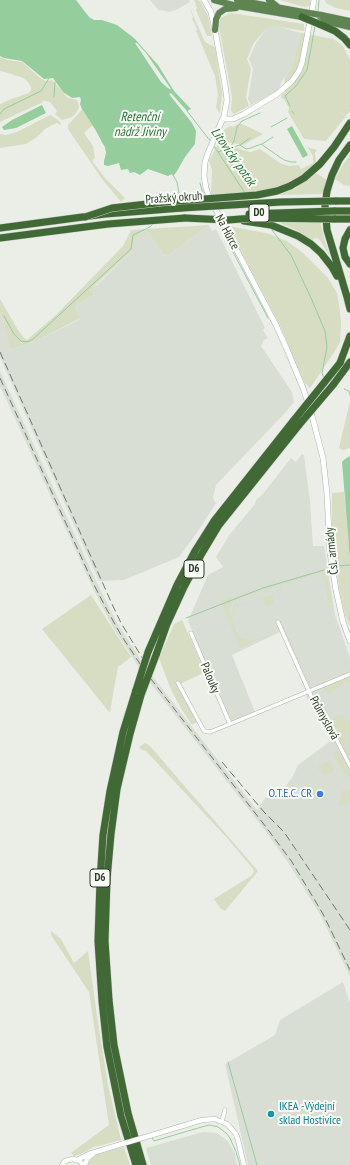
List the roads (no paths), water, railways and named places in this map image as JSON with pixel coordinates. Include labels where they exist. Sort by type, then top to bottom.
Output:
[{"type":"highway","points":[[214,0],[226,4],[250,8],[303,14]]},
{"type":"highway","points":[[237,0],[279,8],[350,28]]},
{"type":"highway","points":[[269,0],[279,8]]},
{"type":"highway","points":[[215,30],[216,17],[222,11],[231,8],[250,8]]},
{"type":"highway","points":[[320,20],[350,21]]},
{"type":"highway","points":[[320,20],[350,45]]},
{"type":"highway","points":[[85,217],[112,208],[165,202],[246,197],[261,195],[282,189],[295,184],[314,170],[327,156],[350,123]]},
{"type":"highway","points":[[350,145],[339,160],[332,175],[327,191],[325,206],[327,230],[350,309]]},
{"type":"highway","name":"Pražský okruh","points":[[0,228],[136,211],[227,205],[349,201]]},
{"type":"highway","name":"Pražský okruh","points":[[0,238],[101,225],[184,218],[286,212],[334,215],[350,211]]},
{"type":"highway","points":[[228,220],[334,215],[350,219]]},
{"type":"highway","points":[[184,218],[256,222],[275,226],[298,236],[311,244],[321,253],[329,263],[345,290]]},
{"type":"highway","points":[[350,230],[345,239],[343,248],[345,257],[350,264]]},
{"type":"highway","points":[[347,366],[350,336]]},
{"type":"highway","name":"D6","points":[[136,1165],[120,1110],[107,1047],[98,941],[103,835],[108,798],[123,732],[138,692],[156,655],[167,624],[184,586],[208,543],[219,525],[297,422],[333,385],[347,366],[350,350]]},
{"type":"highway","name":"D6","points":[[143,1165],[128,1113],[114,1045],[105,941],[110,834],[117,789],[148,652],[177,585],[210,527],[234,495],[347,366]]},
{"type":"main road","points":[[204,0],[211,12],[215,30]]},
{"type":"main road","points":[[223,119],[233,119],[244,114],[278,94],[294,78],[303,58],[314,0]]},
{"type":"main road","name":"Na Hůrce","points":[[215,30],[226,90],[226,105],[223,119],[208,153],[204,170],[208,194],[286,347],[303,388],[323,458]]},
{"type":"main road","name":"Čsl. armády","points":[[323,458],[327,494],[330,553],[343,622],[350,642]]},
{"type":"street","points":[[278,622],[308,691]]},
{"type":"street","name":"Palouky","points":[[191,632],[230,724]]},
{"type":"street","points":[[178,683],[204,731],[210,732],[350,674]]},
{"type":"street","name":"Průmyslová","points":[[308,691],[329,726],[350,766]]},
{"type":"street","points":[[222,1121],[225,1110]]},
{"type":"street","points":[[62,1165],[65,1161],[77,1160],[115,1146],[202,1120],[212,1119],[222,1121],[236,1134],[244,1165]]},
{"type":"street","points":[[77,1160],[84,1165],[87,1159],[96,1152]]},
{"type":"water","name":"Retenční nádrž Jiviny","points":[[0,0],[76,0],[89,17],[94,20],[102,20],[117,25],[134,38],[158,65],[174,91],[191,109],[187,111],[171,93],[169,94],[192,123],[196,131],[195,144],[173,176],[172,174],[168,176],[148,169],[140,175],[134,172],[130,173],[128,169],[121,170],[119,163],[108,166],[104,165],[106,153],[105,147],[82,109],[80,97],[72,98],[63,92],[53,78],[44,79],[22,61],[0,56]],"holes":[[[135,43],[137,43],[146,53],[171,89],[161,82]]]},
{"type":"water","points":[[42,105],[46,113],[16,128],[4,130],[2,127],[12,120]]},
{"type":"water","points":[[292,126],[308,155],[303,158],[287,129]]},
{"type":"water","points":[[350,456],[350,559],[342,462]]},
{"type":"waterway","points":[[318,11],[319,0]]},
{"type":"waterway","points":[[290,106],[285,96],[296,86],[307,70],[315,26]]},
{"type":"waterway","points":[[0,114],[4,109],[41,91],[49,78]]},
{"type":"waterway","points":[[54,97],[55,82]]},
{"type":"waterway","name":"Litovický potok","points":[[187,111],[211,142]]},
{"type":"waterway","points":[[230,148],[234,141],[237,127],[242,121],[260,113]]},
{"type":"waterway","points":[[271,127],[287,118]]},
{"type":"waterway","points":[[262,144],[273,137]]},
{"type":"waterway","points":[[218,152],[240,145],[250,138]]},
{"type":"waterway","points":[[240,145],[246,149],[261,144],[284,160],[296,162]]},
{"type":"waterway","name":"Litovický potok","points":[[214,146],[245,193]]},
{"type":"waterway","points":[[173,175],[177,182],[179,193],[175,199]]},
{"type":"waterway","points":[[200,183],[203,194]]},
{"type":"waterway","points":[[4,316],[14,334],[21,341],[27,342],[33,339],[131,249],[133,235],[153,224]]},
{"type":"waterway","name":"Litovický potok","points":[[272,230],[291,255],[325,331],[327,347],[322,373],[325,377]]},
{"type":"waterway","points":[[224,235],[268,318]]},
{"type":"waterway","name":"Litovický potok","points":[[344,389],[349,391],[350,395]]},
{"type":"waterway","points":[[338,566],[350,565]]},
{"type":"waterway","points":[[186,618],[263,588],[324,570]]},
{"type":"waterway","points":[[228,1062],[257,1165]]},
{"type":"waterway","points":[[152,1138],[154,1141],[205,1126],[210,1125],[218,1127],[230,1138],[240,1165]]},
{"type":"railway","points":[[0,352],[112,604],[121,623],[146,664]]},
{"type":"railway","points":[[0,378],[93,583],[121,635],[144,670],[292,862],[323,914],[350,970]]},
{"type":"railway","points":[[222,762],[264,812],[284,832],[350,930]]},
{"type":"place","name":"O.T.E.C. CR","points":[[320,794]]},
{"type":"place","name":"IKEA -Výdejní sklad Hostivice","points":[[271,1114]]}]
